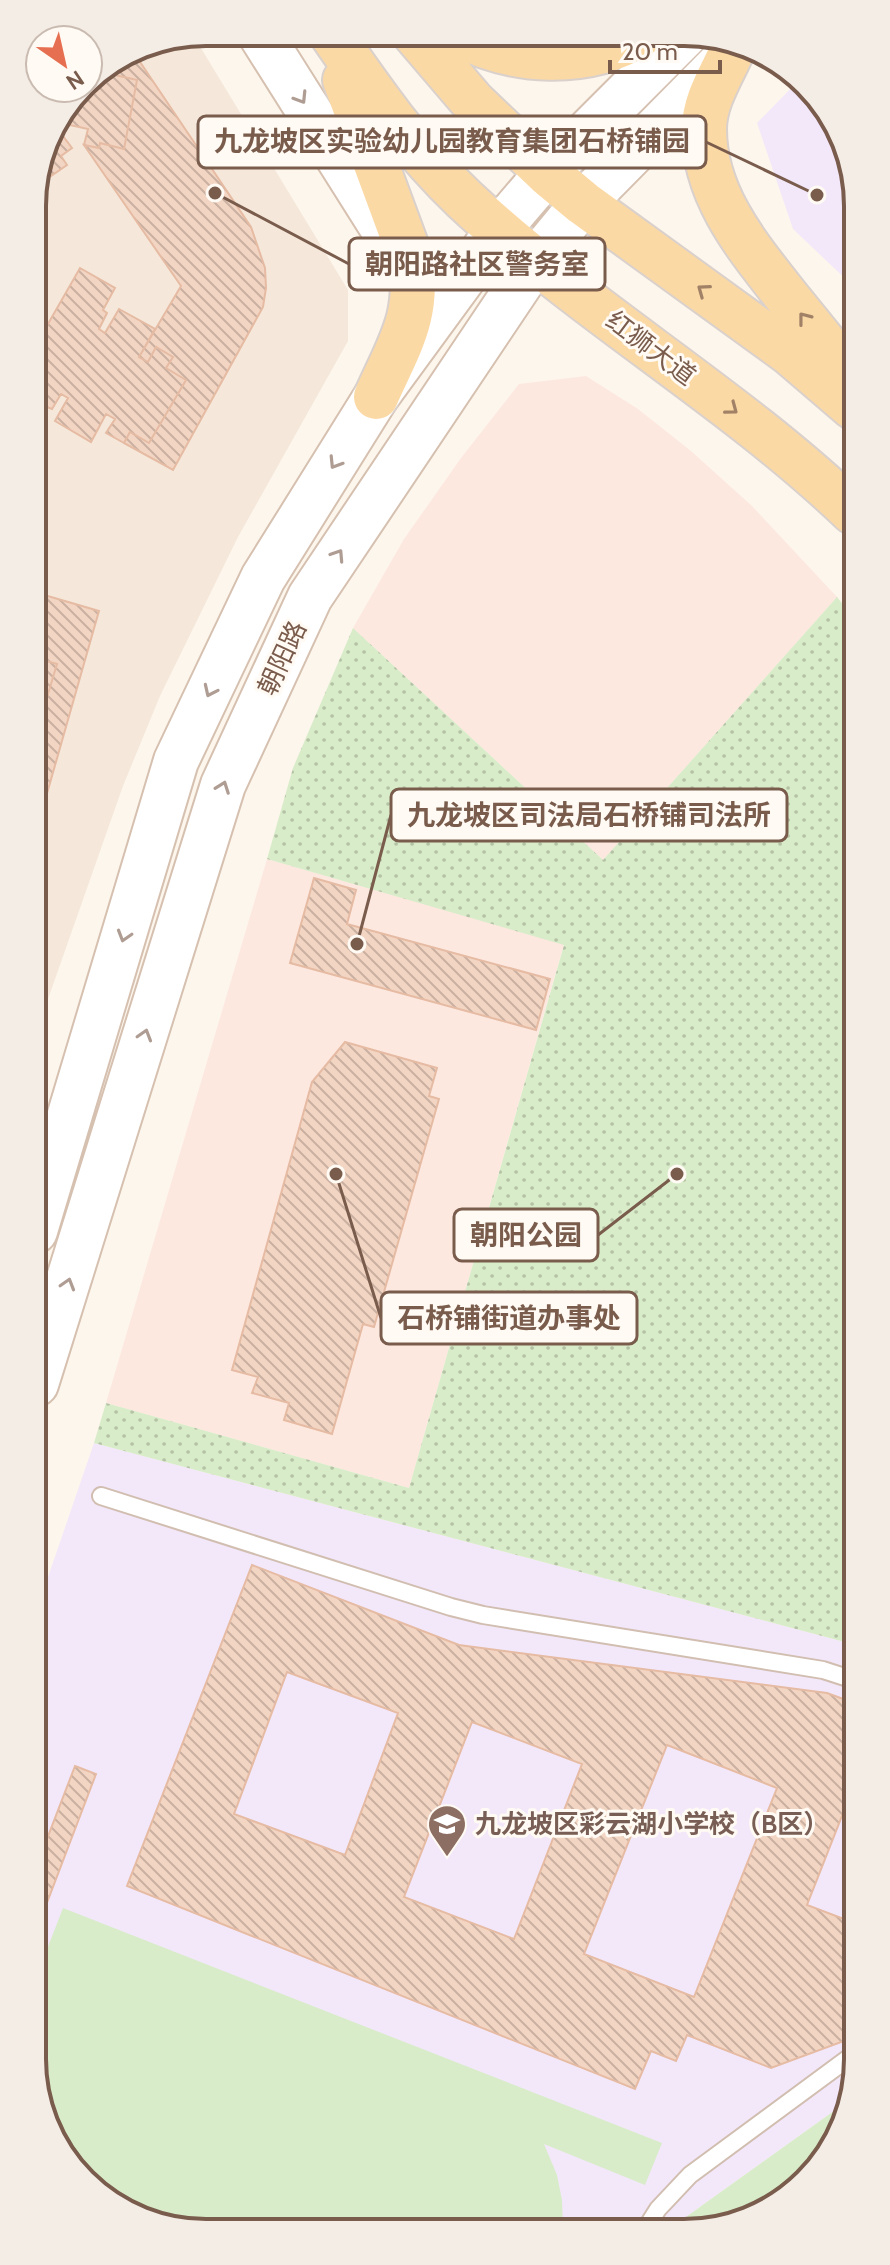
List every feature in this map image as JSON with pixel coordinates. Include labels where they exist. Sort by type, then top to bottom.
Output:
[{"type":"main road","points":[[268,46],[414,278]]},
{"type":"main road","points":[[334,46],[410,256],[414,278],[410,319],[376,397]]},
{"type":"main road","name":"红狮大道","points":[[338,46],[421,154],[463,198],[536,260],[766,435],[844,506]]},
{"type":"main road","points":[[425,46],[473,102],[547,173],[583,203],[790,353],[844,399]]},
{"type":"main road","points":[[438,46],[473,102]]},
{"type":"main road","points":[[481,46],[518,56],[554,58],[585,55],[617,46]]},
{"type":"main road","name":"朝阳路","points":[[47,1172],[176,761],[263,578],[376,397],[499,229],[547,173],[674,46]]},
{"type":"main road","name":"朝阳路","points":[[46,1352],[223,785],[310,597],[536,260],[583,203],[732,53]]},
{"type":"main road","points":[[733,53],[710,98],[704,127],[708,162],[720,202],[742,239],[844,368]]},
{"type":"lane","points":[[101,1496],[461,1610],[823,1670],[844,1677]]},
{"type":"lane","points":[[652,2219],[690,2175],[844,2061]]},
{"type":"shaded area","points":[[200,46],[348,290],[348,341],[238,537],[160,696],[123,786],[46,1005],[47,185],[62,135],[82,104],[104,104],[104,83],[145,58],[164,51]]},
{"type":"shaded area","points":[[792,88],[823,126],[839,164],[843,185],[844,277],[793,229],[757,123]]},
{"type":"shaded area","points":[[586,376],[638,409],[691,451],[752,506],[837,597],[603,860],[353,628],[404,539],[461,458],[519,384]]},
{"type":"shaded area","points":[[267,859],[564,944],[409,1488],[106,1403]]},
{"type":"shaded area","name":"九龙坡区彩云湖小学校（B区）","points":[[94,1443],[844,1642],[844,2070],[836,2109],[683,2219],[185,2218],[154,2211],[117,2192],[93,2172],[67,2139],[51,2101],[47,2080],[46,1583]]},
{"type":"green space","points":[[837,597],[844,606],[844,1642],[94,1443],[106,1403],[409,1488],[564,945],[267,859],[293,768],[353,628],[603,860]]},
{"type":"green space","points":[[63,1908],[662,2143],[645,2185],[544,2144],[557,2175],[563,2219],[206,2219],[154,2211],[117,2192],[93,2172],[79,2157],[58,2120],[47,2080],[46,1952]]},
{"type":"green space","points":[[836,2109],[811,2157],[782,2186],[736,2211],[683,2219]]},
{"type":"building","points":[[139,61],[251,227],[265,268],[263,307],[173,470],[124,443],[130,432],[149,443],[186,380],[166,368],[173,357],[156,347],[148,362],[139,357],[181,286],[84,145],[99,148],[100,143],[124,149],[137,80],[115,75]]},
{"type":"building","points":[[115,74],[137,80],[124,149],[100,143],[99,148],[84,145],[88,129],[70,125],[67,127],[82,104],[104,104],[104,83]]},
{"type":"building","points":[[62,135],[72,148],[61,156],[67,165],[51,176],[49,173]]},
{"type":"building","points":[[80,268],[115,288],[103,310],[107,313],[99,329],[105,333],[119,309],[155,329],[139,357],[148,362],[156,347],[173,357],[166,368],[186,380],[149,443],[130,432],[124,443],[106,433],[115,419],[106,414],[91,442],[55,421],[68,398],[61,394],[52,409],[46,408],[46,327]]},
{"type":"building","points":[[46,596],[99,611],[46,797],[46,701],[57,664],[46,661]]},
{"type":"building","points":[[46,661],[57,664],[46,701]]},
{"type":"building","points":[[314,878],[356,890],[347,924],[550,979],[536,1030],[290,963]]},
{"type":"building","points":[[345,1042],[437,1068],[429,1096],[439,1099],[374,1327],[363,1324],[332,1434],[284,1420],[289,1403],[252,1393],[258,1377],[232,1370],[312,1082]]},
{"type":"building","points":[[252,1565],[459,1645],[827,1693],[844,1699],[844,1811],[807,1905],[844,1919],[844,2041],[771,2068],[687,2035],[676,2061],[651,2051],[635,2089],[127,1886]],"holes":[[[287,1672],[398,1713],[345,1855],[234,1814]],[[472,1722],[582,1764],[514,1939],[404,1897]],[[667,1745],[777,1788],[694,1997],[584,1954]]]},
{"type":"building","points":[[75,1766],[96,1774],[46,1905],[46,1842]]},
{"type":"place","name":"朝阳路社区警务室","points":[[215,193]]},
{"type":"place","name":"九龙坡区实验幼儿园教育集团石桥铺园","points":[[817,195]]},
{"type":"place","name":"九龙坡区司法局石桥铺司法所","points":[[357,944]]},
{"type":"place","name":"石桥铺街道办事处","points":[[336,1174]]},
{"type":"place","name":"朝阳公园","points":[[677,1174]]},
{"type":"place","name":"九龙坡区彩云湖小学校（B区）","points":[[447,1858]]}]
